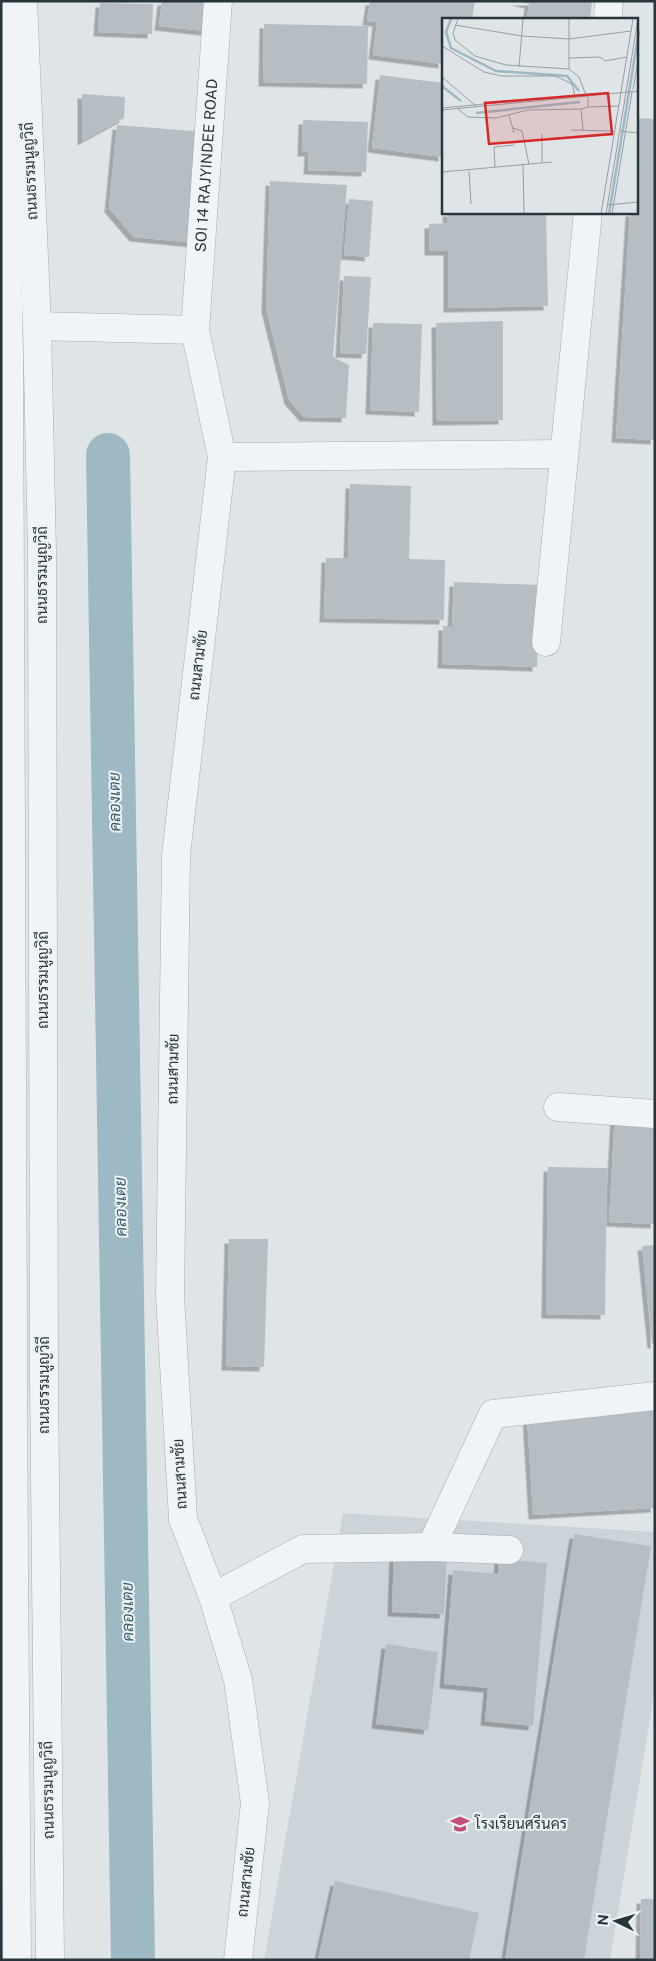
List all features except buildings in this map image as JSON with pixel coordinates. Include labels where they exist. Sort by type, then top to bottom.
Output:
[{"type":"street","name":"ถนนธรรมนูญวิถี","points":[[2,1],[17,1960]]},
{"type":"street","name":"ถนนธรรมนูญวิถี","points":[[23,1],[37,326],[42,551],[44,1380],[50,1960]]},
{"type":"street","name":"SOI 14 RAJYINDEE ROAD","points":[[196,330],[218,1]]},
{"type":"street","points":[[608,18],[609,1]]},
{"type":"street","points":[[546,642],[588,214]]},
{"type":"street","points":[[37,326],[196,330]]},
{"type":"street","name":"ถนนสามชัย","points":[[196,330],[222,457],[176,856],[170,1296],[183,1519],[213,1597],[238,1680],[255,1803],[238,1960]]},
{"type":"street","points":[[222,457],[564,454]]},
{"type":"street","points":[[558,1107],[655,1114]]},
{"type":"street","points":[[431,1547],[494,1414],[655,1396]]},
{"type":"street","points":[[213,1597],[303,1549],[431,1547],[509,1550]]},
{"type":"shaded area","name":"โรงเรียนศรีนคร","points":[[343,1513],[655,1532],[655,1688],[610,1960],[264,1960]]},
{"type":"waterway","name":"คลองเตย","points":[[108,455],[133,1960]]},
{"type":"place","name":"โรงเรียนศรีนคร","points":[[460,1824]]}]
